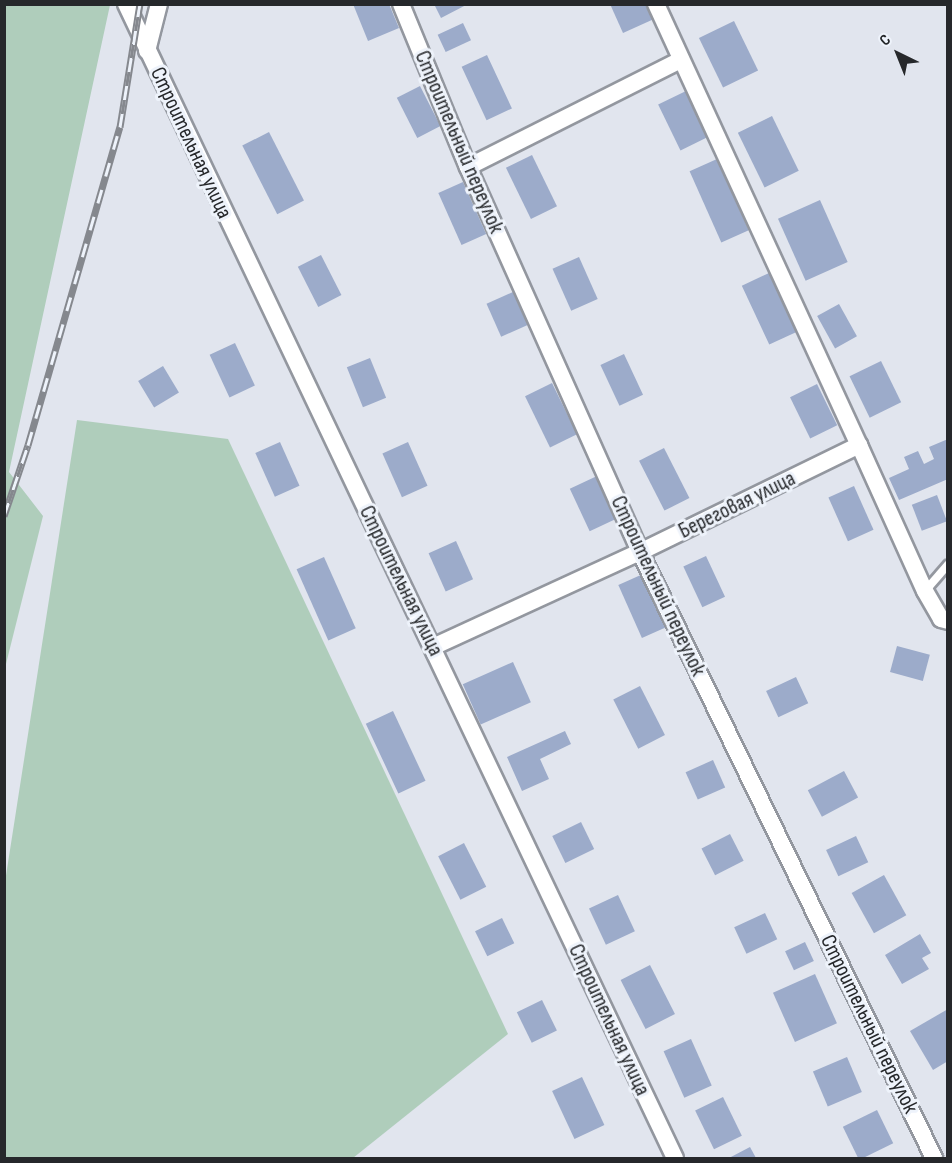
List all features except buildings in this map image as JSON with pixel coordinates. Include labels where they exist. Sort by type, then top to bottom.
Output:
[{"type":"street","name":"Строительная улица","points":[[126,4],[675,1158]]},
{"type":"street","points":[[147,51],[159,4]]},
{"type":"street","name":"Строительный переулок","points":[[401,4],[468,167],[640,552],[934,1158]]},
{"type":"street","points":[[656,4],[925,591],[942,619],[948,621]]},
{"type":"street","points":[[468,167],[681,60]]},
{"type":"street","name":"Береговая улица","points":[[433,647],[640,552],[859,445]]},
{"type":"lane","points":[[925,591],[948,566]]},
{"type":"green space","points":[[5,4],[110,5],[9,472],[43,516],[5,668]]},
{"type":"green space","points":[[77,420],[228,439],[508,1034],[353,1158],[5,1158],[5,882]]},
{"type":"railway","points":[[4,516],[28,445],[120,127],[140,4]]}]
